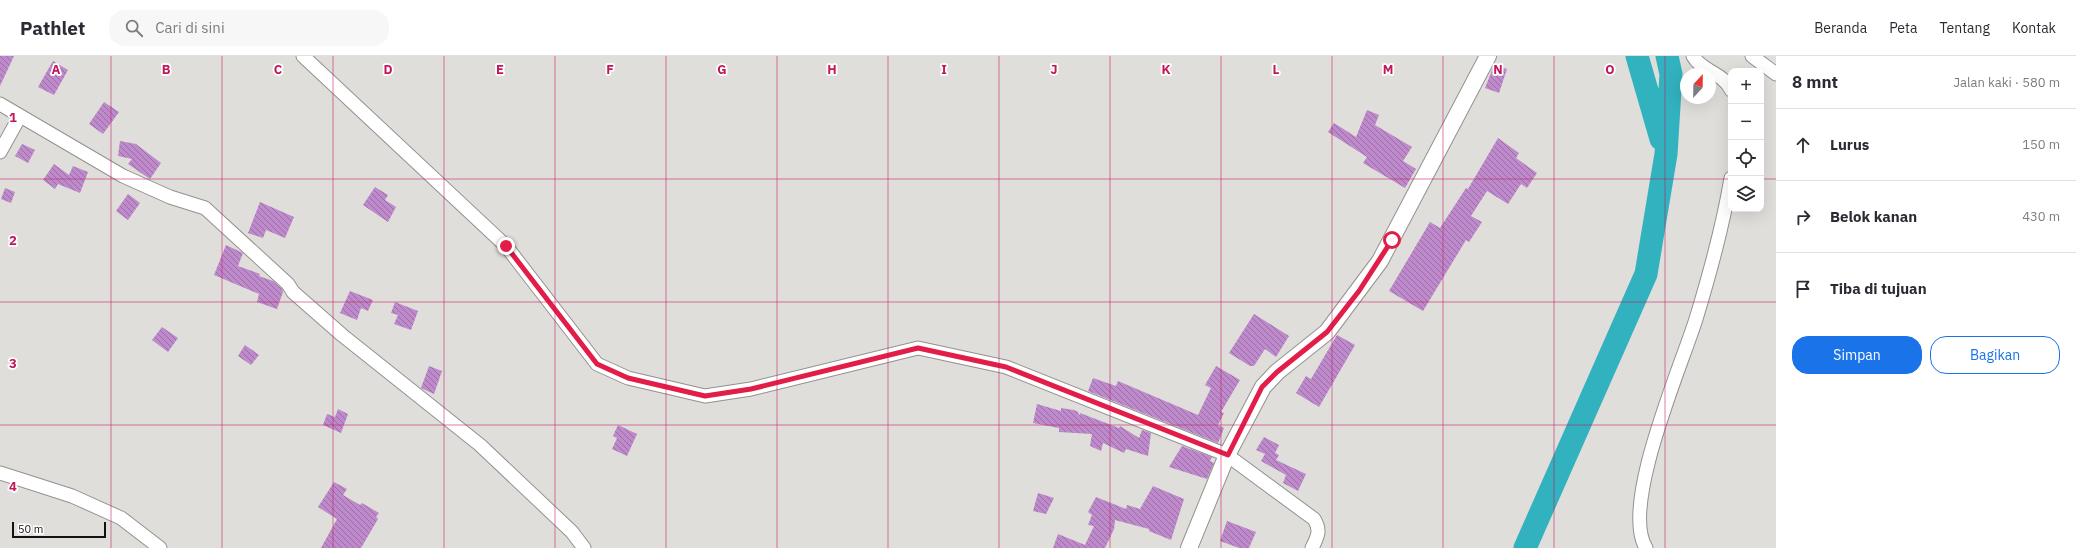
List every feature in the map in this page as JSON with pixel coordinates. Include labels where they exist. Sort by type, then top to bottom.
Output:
[{"type":"street","points":[[303,56],[506,246],[597,364],[628,378],[705,396],[751,389],[918,348],[1006,367],[1228,455],[1314,519],[1319,526],[1319,534],[1312,548]]},
{"type":"street","points":[[1189,548],[1228,455],[1262,387],[1277,372],[1327,332],[1380,261],[1488,56]]},
{"type":"street","points":[[1693,56],[1698,62],[1726,82],[1728,85]]},
{"type":"street","points":[[1752,56],[1776,74]]},
{"type":"street","points":[[0,104],[123,176],[170,197],[205,208],[288,284],[293,292],[342,335],[480,445],[572,532],[584,548]]},
{"type":"street","points":[[0,152],[20,116]]},
{"type":"street","points":[[1646,548],[1638,524],[1646,465],[1696,319],[1724,220],[1728,196]]},
{"type":"street","points":[[0,473],[72,496],[121,518],[160,548]]},
{"type":"building","points":[[0,56],[14,56],[0,86]]},
{"type":"building","points":[[53,61],[68,70],[54,95],[38,87]]},
{"type":"building","points":[[1494,65],[1507,69],[1499,93],[1485,88]]},
{"type":"building","points":[[104,102],[119,112],[103,134],[89,124]]},
{"type":"building","points":[[1367,110],[1379,115],[1375,125],[1412,147],[1403,161],[1416,169],[1405,188],[1363,163],[1367,157],[1328,132],[1334,123],[1356,137]]},
{"type":"building","points":[[1498,138],[1519,153],[1516,158],[1537,173],[1527,188],[1521,184],[1508,204],[1487,191],[1471,216],[1482,222],[1469,242],[1466,240],[1423,311],[1389,291],[1430,222],[1440,228],[1466,188],[1468,189]]},
{"type":"building","points":[[120,141],[136,144],[161,163],[150,179],[128,164],[132,159],[118,156]]},
{"type":"building","points":[[22,144],[35,150],[28,163],[15,156]]},
{"type":"building","points":[[54,164],[69,175],[73,166],[88,172],[80,193],[58,184],[55,189],[43,180]]},
{"type":"building","points":[[375,187],[388,195],[385,200],[396,207],[388,222],[363,205]]},
{"type":"building","points":[[5,188],[15,192],[11,203],[1,199]]},
{"type":"building","points":[[128,194],[140,203],[128,220],[116,211]]},
{"type":"building","points":[[260,202],[294,217],[285,238],[266,230],[263,238],[248,233]]},
{"type":"building","points":[[226,245],[243,253],[238,266],[260,274],[259,276],[273,281],[282,289],[283,292],[277,309],[257,302],[259,294],[214,275]]},
{"type":"building","points":[[350,291],[373,300],[368,311],[361,308],[357,320],[340,313]]},
{"type":"building","points":[[395,302],[418,311],[411,330],[394,324],[398,315],[391,313]]},
{"type":"building","points":[[1254,314],[1289,336],[1276,357],[1265,349],[1254,366],[1250,366],[1229,353]]},
{"type":"building","points":[[162,327],[178,338],[168,352],[152,340]]},
{"type":"building","points":[[1337,335],[1355,345],[1319,407],[1296,393],[1306,376],[1311,379]]},
{"type":"building","points":[[245,345],[259,355],[251,365],[238,356]]},
{"type":"building","points":[[429,366],[442,371],[434,394],[421,388]]},
{"type":"building","points":[[1216,366],[1240,380],[1221,412],[1224,413],[1218,425],[1224,428],[1218,443],[1088,391],[1093,378],[1116,386],[1118,381],[1198,415],[1211,388],[1205,385]]},
{"type":"building","points":[[1037,404],[1061,411],[1061,408],[1074,410],[1078,412],[1079,416],[1080,413],[1119,428],[1120,426],[1139,438],[1142,430],[1151,433],[1148,456],[1126,449],[1124,453],[1103,443],[1101,451],[1090,446],[1092,434],[1059,432],[1059,428],[1033,423]]},
{"type":"building","points":[[338,409],[348,414],[341,433],[323,425],[327,414],[335,417]]},
{"type":"building","points":[[618,425],[637,434],[627,456],[612,449],[617,438],[613,436]]},
{"type":"building","points":[[1264,437],[1279,445],[1275,453],[1279,455],[1276,460],[1306,474],[1298,491],[1283,483],[1286,475],[1261,461],[1265,454],[1256,450]]},
{"type":"building","points":[[1182,446],[1212,457],[1210,461],[1214,463],[1207,479],[1169,467]]},
{"type":"building","points":[[334,482],[347,489],[343,495],[360,505],[362,503],[379,513],[376,517],[378,519],[361,548],[321,548],[337,519],[318,507]]},
{"type":"building","points":[[1153,486],[1184,499],[1171,540],[1149,531],[1149,529],[1115,520],[1114,529],[1105,548],[1053,548],[1058,534],[1085,545],[1094,526],[1088,525],[1092,515],[1088,512],[1096,497],[1126,509],[1127,505],[1140,509]]},
{"type":"building","points":[[1038,493],[1054,498],[1046,514],[1033,511]]},
{"type":"building","points":[[1227,521],[1256,532],[1249,548],[1239,548],[1220,541]]},
{"type":"waterway","points":[[1637,56],[1661,139]]},
{"type":"waterway","points":[[1525,548],[1646,274],[1666,154],[1671,74],[1667,56]]},
{"type":"route","points":[[506,246],[597,364],[628,378],[705,396],[751,389],[918,348],[1006,367],[1228,455],[1252,404],[1262,387],[1277,372],[1327,332],[1359,291],[1380,261],[1392,240]]}]
